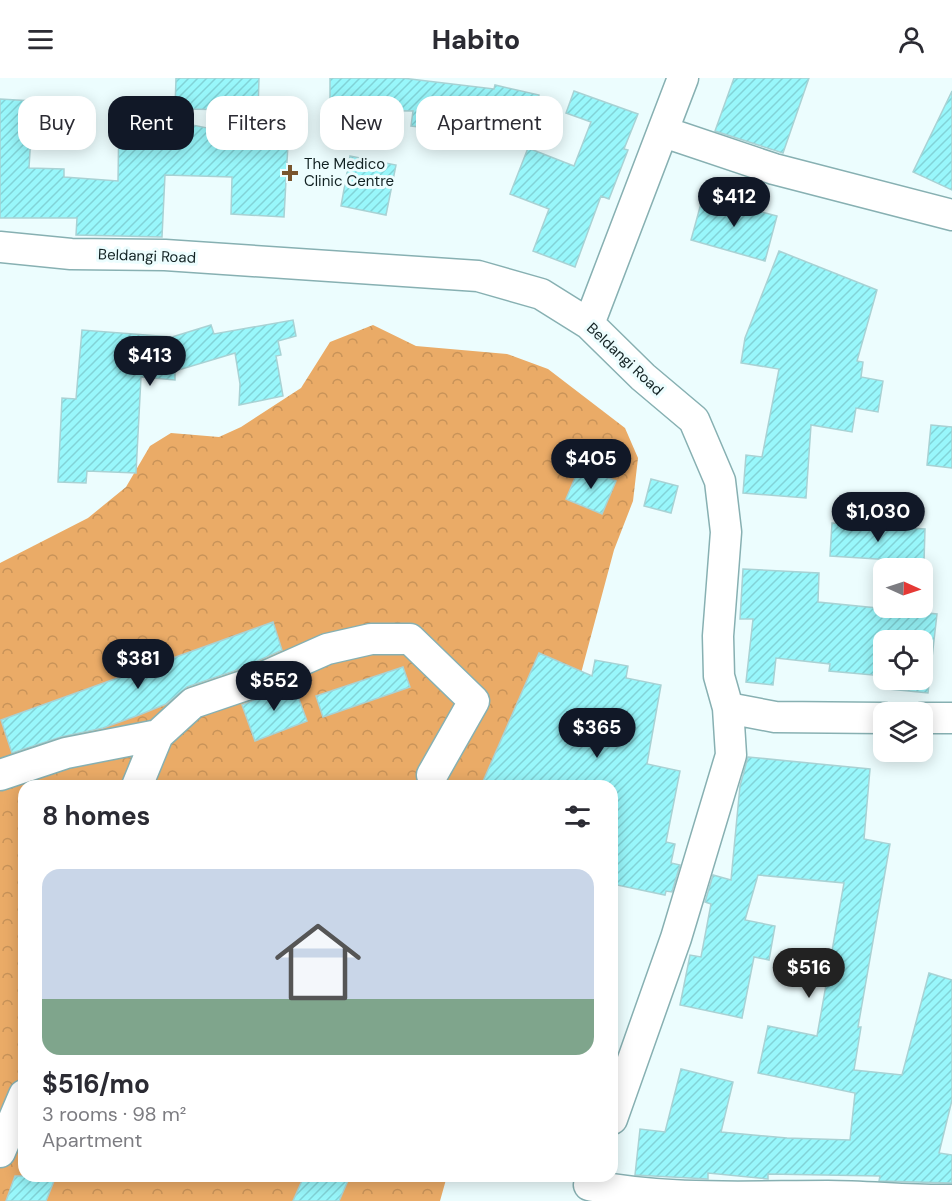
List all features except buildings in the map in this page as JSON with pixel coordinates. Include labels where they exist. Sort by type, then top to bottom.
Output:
[{"type":"street","points":[[589,324],[683,78]]},
{"type":"street","points":[[664,132],[774,168],[952,215]]},
{"type":"street","name":"Beldangi Road","points":[[0,247],[71,254],[165,255],[478,276],[542,294],[589,324],[643,377],[694,420],[720,481],[726,532],[718,636],[719,676],[729,708],[731,755],[676,938],[618,1102]]},
{"type":"street","points":[[139,780],[158,735],[193,703],[255,681],[327,649],[370,639],[410,639],[474,701],[432,775]]},
{"type":"street","points":[[729,708],[775,717],[873,718]]},
{"type":"street","points":[[933,718],[952,718]]},
{"type":"street","points":[[0,775],[66,753],[158,735]]},
{"type":"street","points":[[0,1152],[18,1109]]},
{"type":"street","points":[[588,1187],[625,1193],[680,1196],[952,1200]]},
{"type":"green space","points":[[373,325],[416,346],[507,354],[548,369],[625,428],[638,458],[633,501],[614,550],[580,677],[533,765],[534,780],[18,780],[18,1182],[445,1182],[440,1201],[0,1201],[0,563],[88,518],[126,487],[150,446],[171,433],[219,437],[241,427],[301,388],[330,342]]},
{"type":"place","name":"The Medico Clinic Centre","points":[[290,173]]}]
